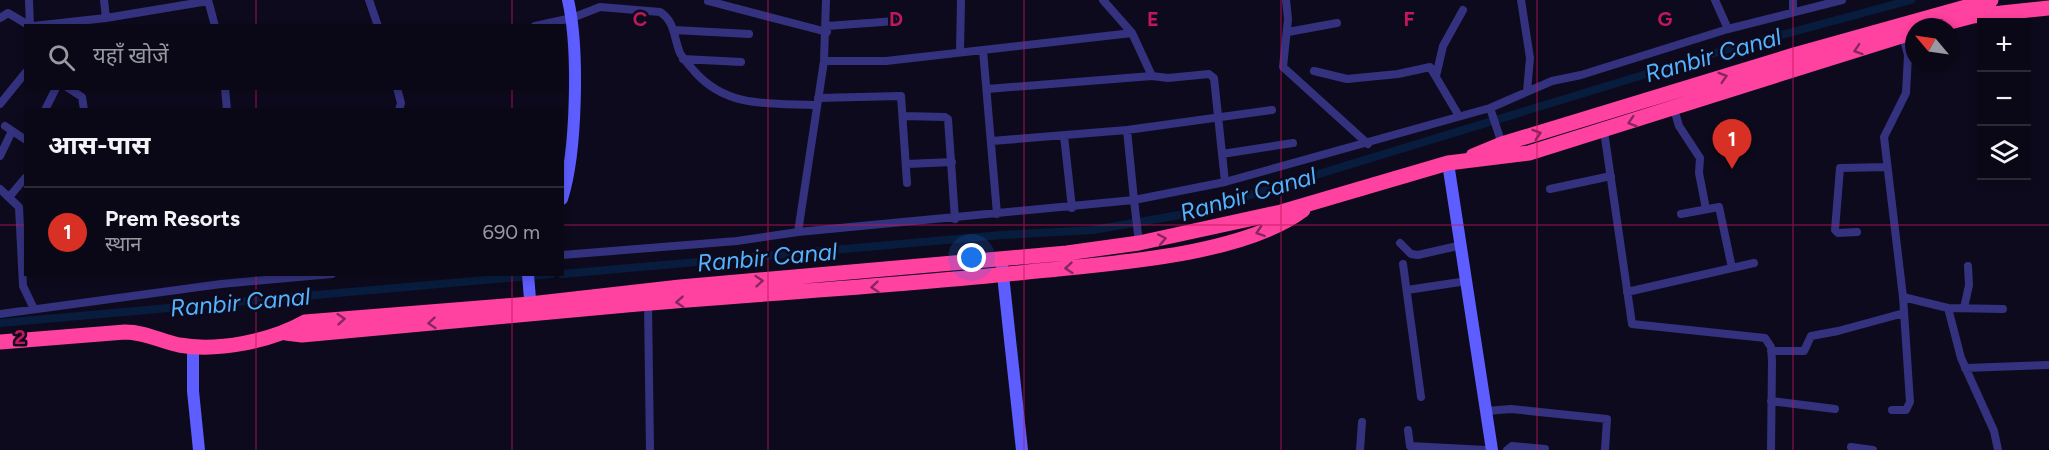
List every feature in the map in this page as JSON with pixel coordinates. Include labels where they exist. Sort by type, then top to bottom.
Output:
[{"type":"highway","points":[[0,342],[135,332],[172,343],[193,346],[249,342],[286,333],[302,335],[1002,258],[1139,237],[1315,203],[1455,162],[1502,144],[1794,55],[1991,0]]},
{"type":"highway","points":[[1959,20],[1990,13],[2044,10]]},
{"type":"highway","points":[[1455,162],[1513,157],[1604,131],[1905,35]]},
{"type":"highway","points":[[531,309],[648,304],[1108,265],[1228,243],[1284,224],[1315,203]]},
{"type":"street","points":[[29,0],[31,24]]},
{"type":"street","points":[[104,0],[106,18]]},
{"type":"street","points":[[50,24],[106,18],[208,0],[214,24]]},
{"type":"street","points":[[369,0],[377,24]]},
{"type":"street","points":[[564,190],[571,159],[574,53],[572,18],[567,0]]},
{"type":"street","points":[[798,232],[824,61],[827,29],[826,0]]},
{"type":"street","points":[[960,52],[961,0]]},
{"type":"street","points":[[1103,0],[1132,33],[1152,76]]},
{"type":"street","points":[[1286,0],[1288,32],[1282,62],[1287,73],[1368,144]]},
{"type":"street","points":[[1521,0],[1530,58],[1527,91]]},
{"type":"street","points":[[1715,0],[1728,29]]},
{"type":"street","points":[[1793,0],[1793,12]]},
{"type":"street","points":[[564,255],[737,242],[798,232],[1072,208],[1134,200],[1225,182],[1368,144],[1459,116],[1492,112],[1527,91],[1552,81],[1581,75],[1728,29],[1842,0]]},
{"type":"street","points":[[708,1],[827,29],[896,21]]},
{"type":"street","points":[[544,24],[572,18],[600,7],[657,12],[664,15],[674,30],[683,59],[706,84],[730,98],[755,102],[818,101],[898,95],[902,97],[904,116],[907,183]]},
{"type":"street","points":[[1436,76],[1443,46],[1463,10]]},
{"type":"street","points":[[0,18],[8,13],[27,24]]},
{"type":"street","points":[[1288,32],[1337,23]]},
{"type":"street","points":[[674,30],[749,34]]},
{"type":"street","points":[[824,61],[886,61],[1132,33]]},
{"type":"street","points":[[983,50],[997,214]]},
{"type":"street","points":[[683,59],[741,62]]},
{"type":"street","points":[[1314,71],[1347,79],[1398,74],[1428,66],[1459,116]]},
{"type":"street","points":[[1892,410],[1906,410],[1909,406],[1903,297],[1884,134],[1906,93],[1907,72]]},
{"type":"street","points":[[0,104],[24,74]]},
{"type":"street","points":[[987,89],[1152,76],[1168,78],[1211,74],[1214,78],[1220,119],[1225,182]]},
{"type":"street","points":[[46,108],[55,90]]},
{"type":"street","points":[[71,90],[82,97],[84,108]]},
{"type":"street","points":[[225,90],[227,108]]},
{"type":"street","points":[[398,90],[401,102],[400,108]]},
{"type":"street","points":[[1674,109],[1679,126],[1700,158],[1699,173],[1706,209]]},
{"type":"street","points":[[992,141],[1127,130],[1220,119],[1272,110]]},
{"type":"street","points":[[1492,112],[1502,144]]},
{"type":"street","points":[[904,116],[947,118],[955,219]]},
{"type":"street","points":[[0,156],[9,129],[24,139]]},
{"type":"street","points":[[1127,130],[1139,237]]},
{"type":"street","points":[[1604,131],[1631,321],[1635,326],[1758,335],[1768,341],[1771,351],[1771,450]]},
{"type":"street","points":[[1064,136],[1072,208]]},
{"type":"street","points":[[1222,154],[1293,143]]},
{"type":"street","points":[[907,164],[952,162]]},
{"type":"street","points":[[1455,162],[1467,281],[1492,410],[1492,450]]},
{"type":"street","points":[[1857,232],[1838,233],[1835,230],[1840,168],[1887,166]]},
{"type":"street","points":[[1550,189],[1611,176]]},
{"type":"street","points":[[10,196],[24,179]]},
{"type":"street","points":[[0,189],[19,207],[23,286],[34,309]]},
{"type":"street","points":[[1682,214],[1720,208],[1732,268]]},
{"type":"street","points":[[1400,243],[1411,254],[1418,255],[1462,245]]},
{"type":"street","points":[[1002,258],[1022,450]]},
{"type":"street","points":[[1627,292],[1754,263]]},
{"type":"street","points":[[1403,264],[1421,396]]},
{"type":"street","points":[[1964,308],[1969,285],[1968,266]]},
{"type":"street","points":[[0,314],[240,278],[286,276]]},
{"type":"street","points":[[528,281],[531,309]]},
{"type":"street","points":[[1407,290],[1467,281]]},
{"type":"street","points":[[1903,297],[1948,308],[2003,309]]},
{"type":"street","points":[[648,304],[650,450]]},
{"type":"street","points":[[1948,308],[1965,368],[1994,430],[1998,450]]},
{"type":"street","points":[[1771,351],[1804,351],[1810,336],[1838,332],[1904,313]]},
{"type":"street","points":[[193,346],[193,391],[199,450]]},
{"type":"street","points":[[1965,368],[2049,365]]},
{"type":"street","points":[[1771,401],[1835,410]]},
{"type":"street","points":[[1492,410],[1546,411],[1607,419],[1605,450]]},
{"type":"street","points":[[1360,450],[1362,422]]},
{"type":"street","points":[[1408,430],[1408,444],[1416,448],[1486,450]]},
{"type":"street","points":[[1507,450],[1512,446],[1545,449]]},
{"type":"street","points":[[1851,447],[1873,450]]},
{"type":"waterway","name":"Ranbir Canal","points":[[564,274],[1002,235],[1093,230],[1191,213],[1715,53],[1911,0]]},
{"type":"waterway","name":"Ranbir Canal","points":[[0,323],[529,276]]},
{"type":"place","name":"Prem Resorts","points":[[1732,169]]}]
